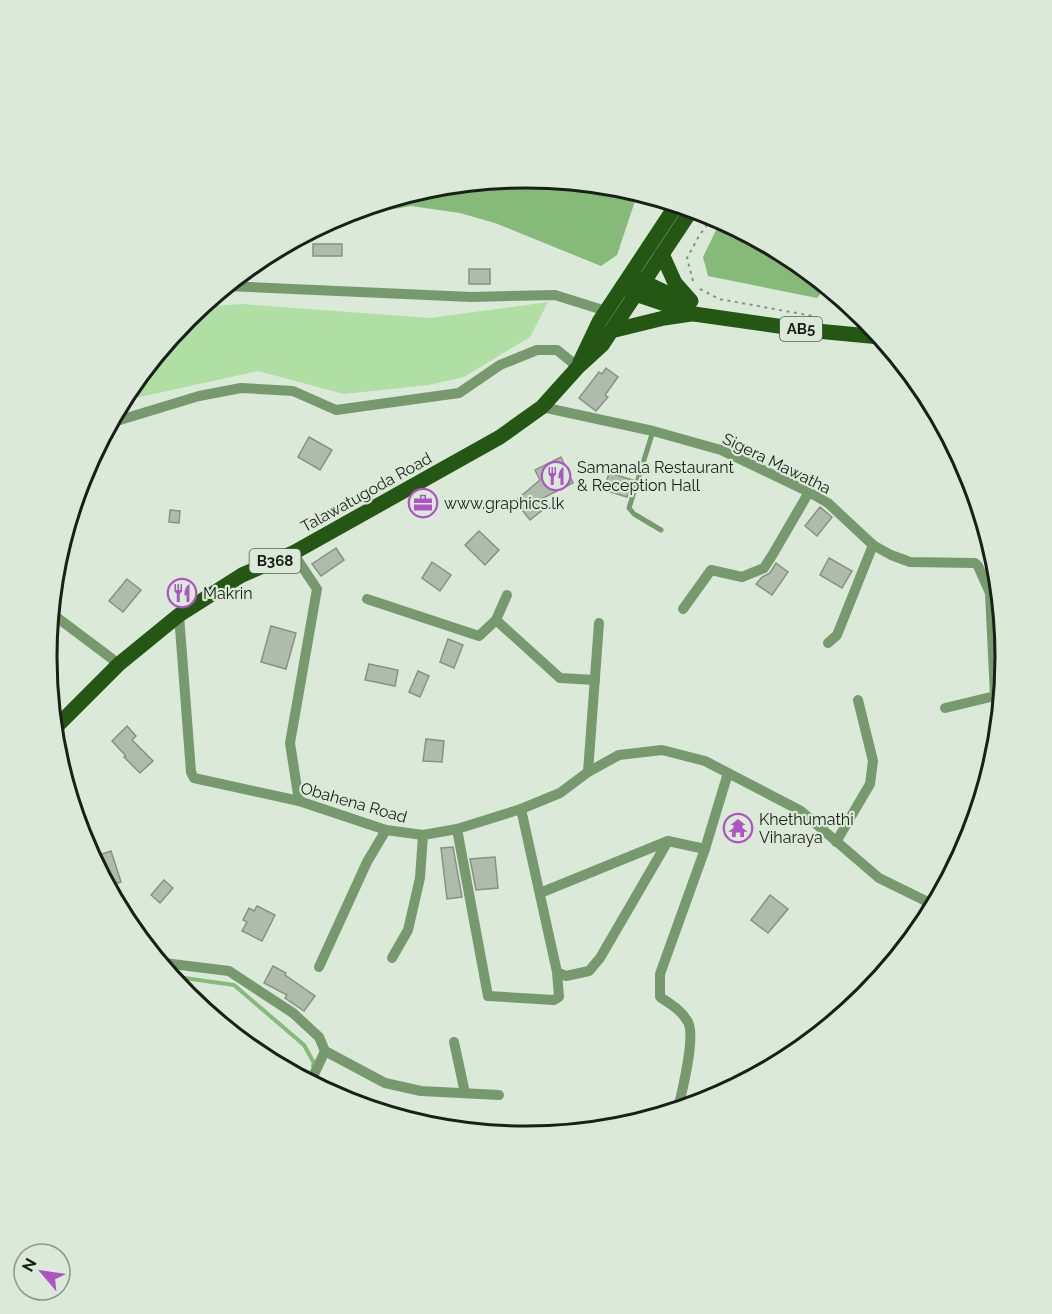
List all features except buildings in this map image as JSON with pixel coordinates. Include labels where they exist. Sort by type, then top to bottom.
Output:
[{"type":"main road","name":"Talawatugoda Road","points":[[578,367],[606,311],[662,254],[675,212]]},
{"type":"main road","name":"Talawatugoda Road","points":[[62,721],[119,664],[178,615],[242,575],[293,553],[500,437],[542,407],[578,367],[602,345],[611,332],[633,284],[673,223],[683,215]]},
{"type":"main road","name":"AB5","points":[[662,254],[675,283],[696,311]]},
{"type":"main road","name":"AB5","points":[[633,284],[696,311],[722,318],[868,336]]},
{"type":"main road","points":[[611,332],[696,311]]},
{"type":"street","points":[[238,287],[471,297],[555,295],[606,311]]},
{"type":"street","points":[[122,419],[199,396],[241,388],[292,392],[336,410],[459,393],[500,365],[537,350],[557,350],[578,367]]},
{"type":"street","name":"Sigera Mawatha","points":[[542,407],[653,431],[721,450],[828,502],[873,545],[891,555],[910,562],[975,563],[989,584]]},
{"type":"street","points":[[683,609],[711,570],[742,577],[764,568],[810,492]]},
{"type":"street","points":[[828,643],[837,635],[873,545]]},
{"type":"street","points":[[293,553],[316,589],[290,743],[299,801]]},
{"type":"street","points":[[367,599],[478,636],[496,620],[507,595]]},
{"type":"street","name":"Obahena Road","points":[[178,615],[191,772],[194,778],[299,801],[386,830],[423,835],[457,829],[521,809],[560,793],[588,772],[619,755],[662,750],[705,761],[801,812],[879,878],[926,901]]},
{"type":"street","points":[[59,619],[119,664]]},
{"type":"street","points":[[496,620],[560,678],[595,680]]},
{"type":"street","points":[[588,772],[599,623]]},
{"type":"street","name":"Sigera Mawatha","points":[[994,640],[995,666]]},
{"type":"street","points":[[945,708],[993,696]]},
{"type":"street","points":[[836,842],[870,784],[873,761],[858,700]]},
{"type":"street","points":[[680,1100],[690,1046],[689,1024],[675,1006],[660,997],[660,974],[705,849],[728,773]]},
{"type":"street","points":[[457,829],[488,996],[554,1000],[559,998],[557,972],[521,809]]},
{"type":"street","points":[[320,967],[367,862],[386,830]]},
{"type":"street","points":[[392,958],[408,930],[420,878],[423,835]]},
{"type":"street","points":[[540,892],[668,841],[705,849]]},
{"type":"street","points":[[557,972],[566,976],[589,970],[600,958],[668,841]]},
{"type":"street","points":[[171,964],[229,971],[293,1013],[319,1036],[325,1051],[385,1083],[421,1091],[499,1095]]},
{"type":"street","points":[[454,1042],[465,1093]]},
{"type":"street","points":[[314,1075],[325,1051]]},
{"type":"lane","points":[[653,431],[629,508],[633,514],[661,530]]},
{"type":"path","points":[[707,225],[687,258],[694,286],[719,299],[813,316]]},
{"type":"shaded area","points":[[495,189],[557,189],[635,201],[617,255],[601,266],[495,223],[460,213],[411,206],[387,210],[435,197]]},
{"type":"shaded area","points":[[717,229],[761,251],[821,293],[817,298],[708,276],[703,257]]},
{"type":"shaded area","points":[[548,302],[530,337],[464,377],[429,385],[344,394],[258,371],[135,398],[173,348],[215,306],[242,304],[430,318]]},
{"type":"waterway","points":[[184,978],[234,985],[304,1045],[314,1063],[313,1066]]},
{"type":"place","name":"Samanala Restaurant & Reception Hall","points":[[556,476]]},
{"type":"place","name":"www.graphics.lk","points":[[423,503]]},
{"type":"place","name":"Makrin","points":[[182,593]]},
{"type":"place","name":"Khethumathi Viharaya","points":[[738,828]]}]
